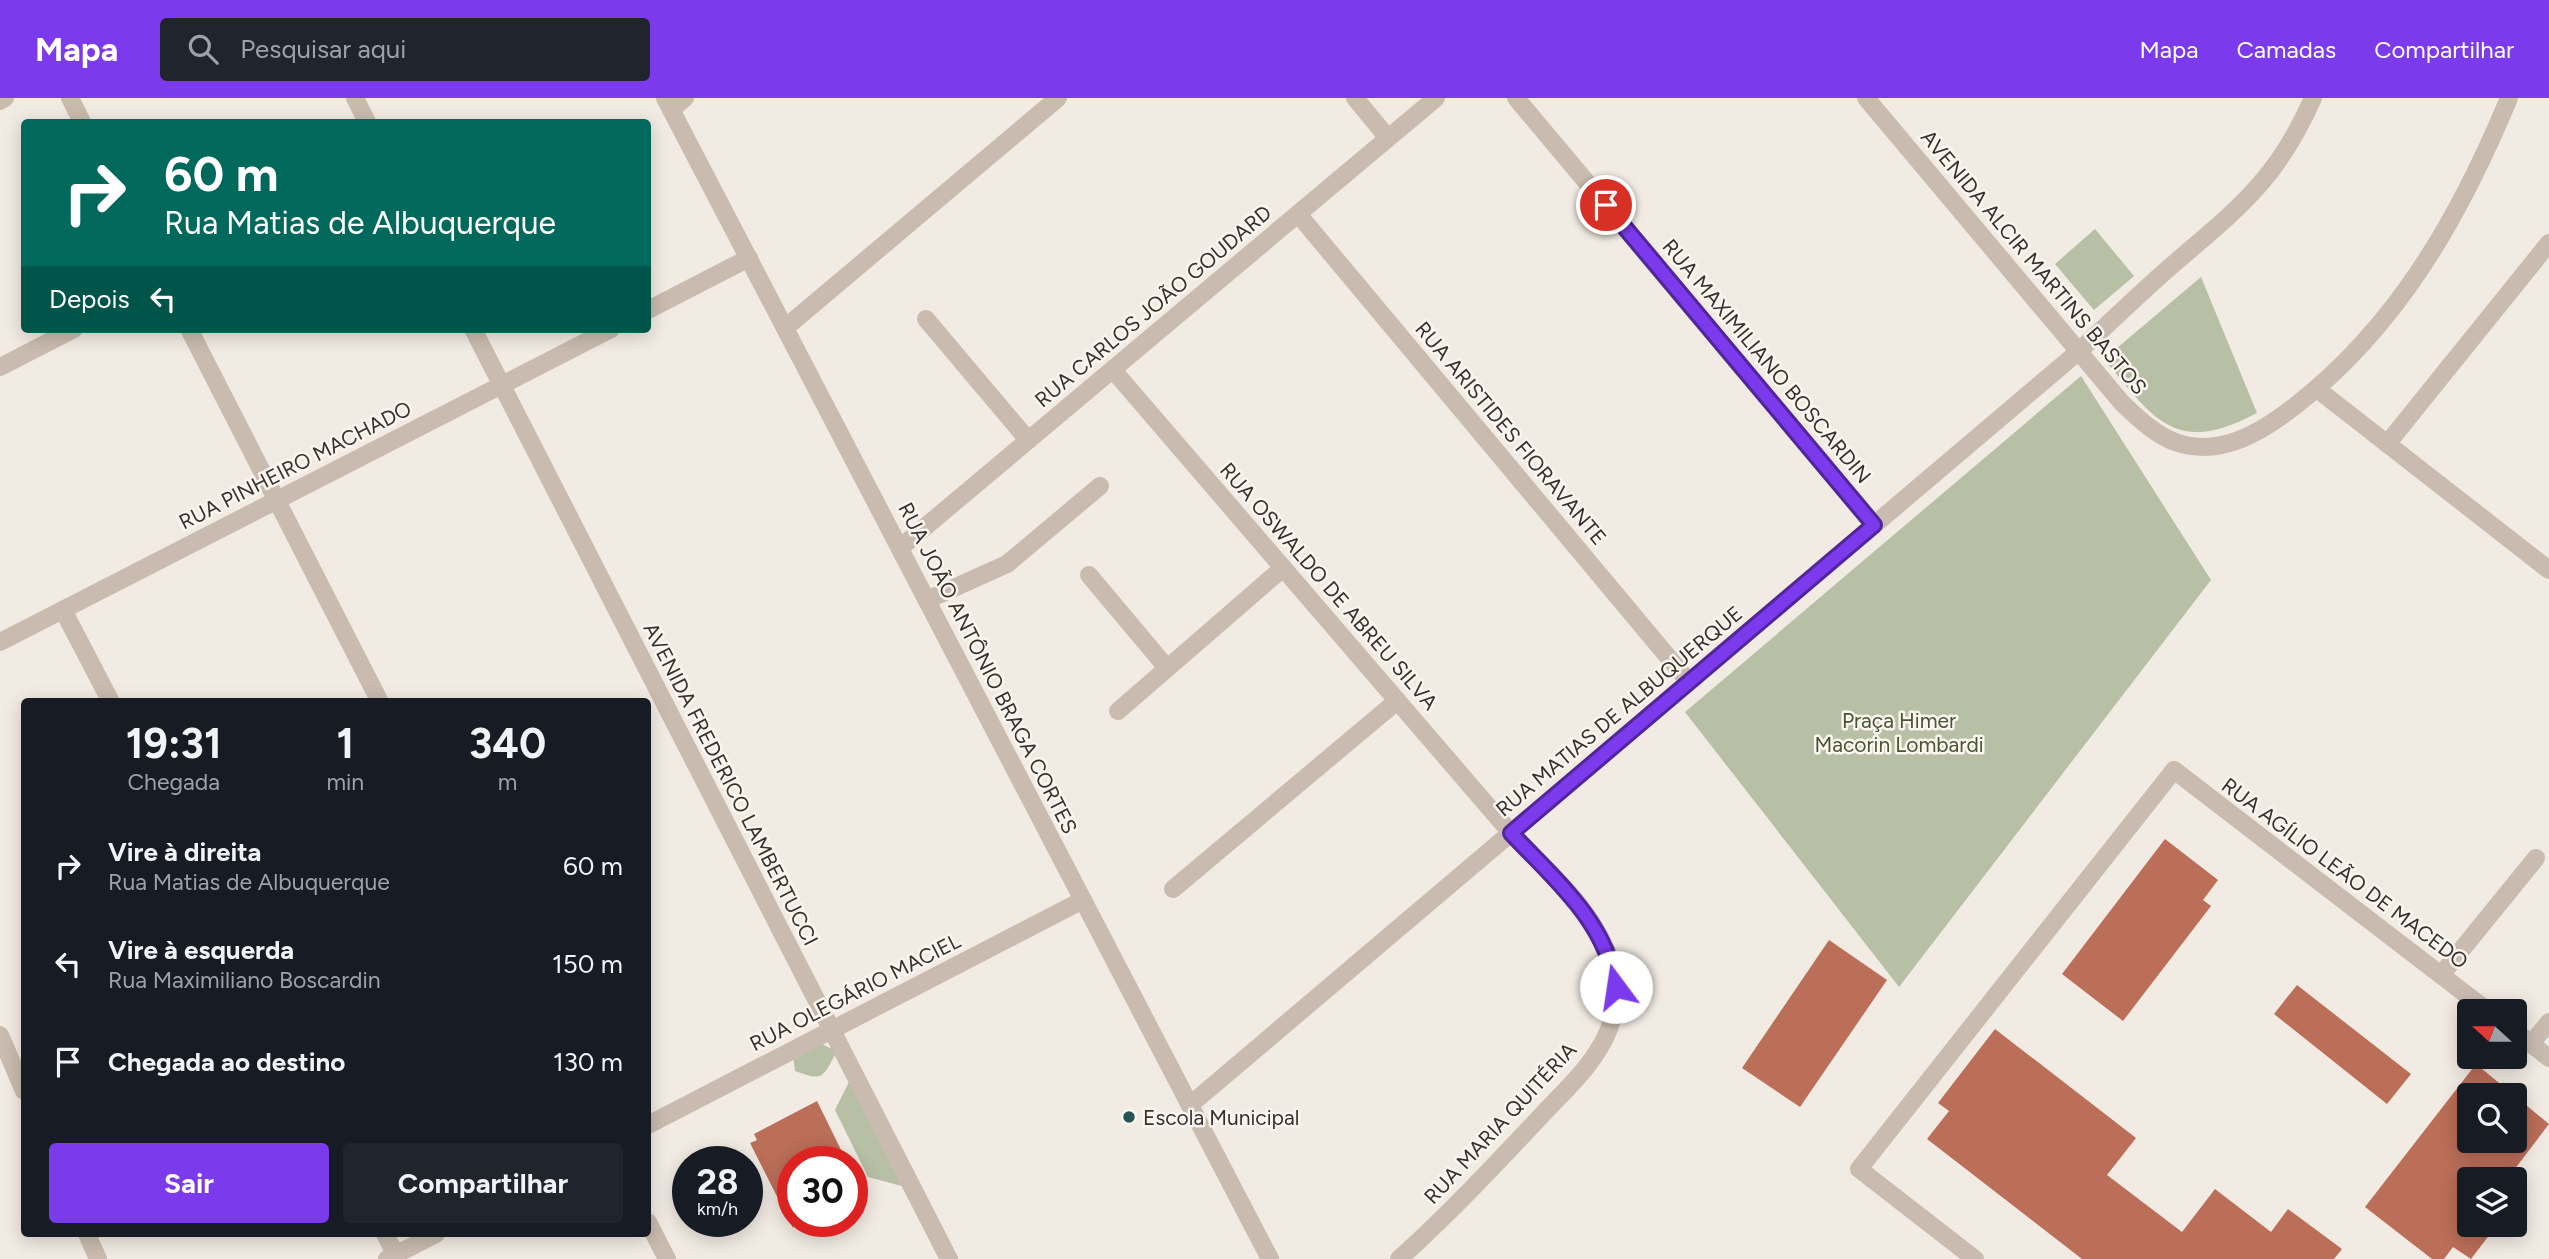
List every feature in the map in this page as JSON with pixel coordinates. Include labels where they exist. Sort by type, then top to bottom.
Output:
[{"type":"street","points":[[0,101],[5,98]]},
{"type":"street","points":[[70,98],[80,119]]},
{"type":"street","points":[[355,98],[366,119]]},
{"type":"street","points":[[785,328],[1058,98]]},
{"type":"street","points":[[1355,98],[1388,138]]},
{"type":"street","name":"RUA CARLOS JOÃO GOUDARD","points":[[900,548],[1436,98]]},
{"type":"street","name":"RUA MAXIMILIANO BOSCARDIN","points":[[1516,98],[1874,525]]},
{"type":"street","name":"AVENIDA ALCIR MARTINS BASTOS","points":[[1866,98],[2078,352],[2135,415],[2178,443],[2216,446],[2238,440],[2274,422],[2317,389]]},
{"type":"street","name":"RUA MATIAS DE ALBUQUERQUE","points":[[1190,1105],[2078,352],[2250,198],[2287,150],[2313,98]]},
{"type":"street","points":[[2509,98],[2478,168],[2435,249],[2367,342],[2317,389],[2549,570]]},
{"type":"street","name":"RUA JOÃO ANTÔNIO BRAGA CORTES","points":[[674,102],[785,328],[1270,1259]]},
{"type":"street","name":"RUA ARISTIDES FIORAVANTE","points":[[1298,214],[1689,682]]},
{"type":"street","points":[[2387,444],[2549,243]]},
{"type":"street","points":[[651,308],[749,258]]},
{"type":"street","points":[[926,318],[1028,440]]},
{"type":"street","points":[[0,367],[66,333]]},
{"type":"street","points":[[190,333],[378,698]]},
{"type":"street","name":"AVENIDA FREDERICO LAMBERTUCCI","points":[[475,333],[950,1259]]},
{"type":"street","name":"RUA PINHEIRO MACHADO","points":[[0,642],[603,333]]},
{"type":"street","name":"RUA OSWALDO DE ABREU SILVA","points":[[1113,370],[1511,833]]},
{"type":"street","points":[[927,600],[1007,564],[1100,486]]},
{"type":"street","points":[[1118,711],[1283,568]]},
{"type":"street","points":[[1089,575],[1167,668]]},
{"type":"street","points":[[63,610],[109,698]]},
{"type":"street","points":[[1173,888],[1397,701]]},
{"type":"street","name":"RUA AGÍLIO LEÃO DE MACEDO","points":[[1975,1259],[1859,1169],[2174,770],[2472,999]]},
{"type":"street","name":"RUA MARIA QUITÉRIA","points":[[1399,1259],[1467,1194],[1576,1079],[1595,1054],[1612,1018],[1616,987],[1613,969],[1592,922],[1511,833]]},
{"type":"street","points":[[2441,975],[2536,858]]},
{"type":"street","name":"RUA OLEGÁRIO MACIEL","points":[[651,1123],[1083,900]]},
{"type":"street","points":[[2531,1044],[2549,1022]]},
{"type":"street","points":[[0,1035],[21,1084]]},
{"type":"street","points":[[2527,1041],[2549,1058]]},
{"type":"street","points":[[651,1228],[667,1259]]},
{"type":"street","points":[[88,1237],[98,1259]]},
{"type":"street","points":[[386,1237],[394,1257],[431,1237]]},
{"type":"green space","points":[[2095,229],[2134,276],[2094,310],[2055,264]]},
{"type":"green space","points":[[2201,277],[2257,413],[2229,426],[2206,431],[2186,431],[2153,415],[2104,359]]},
{"type":"green space","name":"Praça Himer Macorin Lombardi","points":[[2081,376],[2211,580],[1899,987],[1685,712]]},
{"type":"green space","points":[[821,1044],[837,1051],[825,1072],[812,1076],[795,1071],[793,1056]]},
{"type":"green space","points":[[849,1082],[909,1188],[868,1177],[868,1146],[853,1146],[835,1110]]},
{"type":"building","points":[[2165,839],[2218,880],[2203,900],[2211,906],[2123,1021],[2062,974]]},
{"type":"building","points":[[1829,940],[1887,980],[1800,1107],[1742,1068]]},
{"type":"building","points":[[2297,985],[2411,1074],[2387,1104],[2274,1014]]},
{"type":"building","points":[[1995,1029],[2136,1138],[2107,1175],[2182,1232],[2215,1189],[2271,1232],[2288,1209],[2342,1249],[2334,1259],[2082,1259],[1927,1139],[1949,1111],[1938,1103]]},
{"type":"building","points":[[2472,1069],[2482,1069],[2499,1083],[2461,1083]]},
{"type":"building","points":[[2457,1088],[2457,1153],[2527,1153],[2516,1167],[2457,1167],[2457,1237],[2488,1237],[2471,1259],[2453,1247],[2444,1259],[2432,1259],[2365,1207]]},
{"type":"building","points":[[817,1101],[839,1146],[777,1146],[777,1196],[763,1169],[763,1146],[752,1146],[750,1143],[757,1140],[754,1134]]},
{"type":"building","points":[[2527,1106],[2549,1124],[2527,1153]]},
{"type":"place","name":"Escola Municipal","points":[[1129,1117]]},
{"type":"route","points":[[1606,205],[1874,525],[1511,833],[1592,922],[1605,946],[1616,987]]}]
